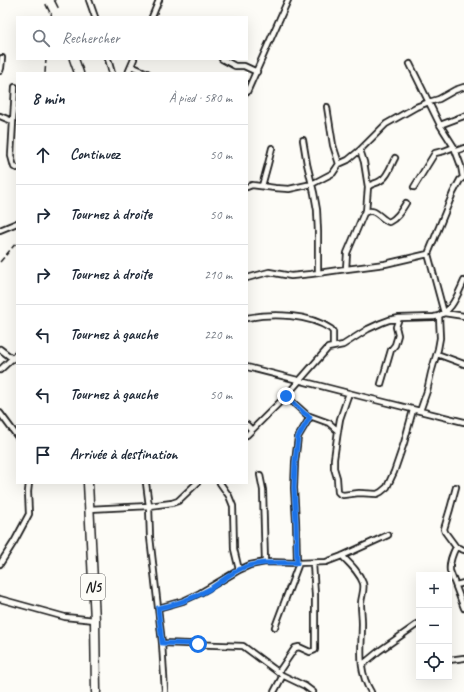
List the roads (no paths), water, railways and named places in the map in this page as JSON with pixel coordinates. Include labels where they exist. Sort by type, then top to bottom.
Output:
[{"type":"highway","points":[[74,60],[79,72]]},
{"type":"highway","name":"N5","points":[[88,484],[95,620],[96,692]]},
{"type":"street","points":[[89,0],[95,16]]},
{"type":"street","points":[[152,16],[159,0]]},
{"type":"street","points":[[248,90],[288,0]]},
{"type":"street","points":[[0,71],[2,58]]},
{"type":"street","points":[[108,60],[112,72]]},
{"type":"street","points":[[128,72],[134,60]]},
{"type":"street","points":[[224,60],[235,66],[244,66],[257,72]]},
{"type":"street","points":[[410,64],[440,125],[455,149],[464,177],[456,186],[428,254],[444,313]]},
{"type":"street","points":[[131,66],[145,72]]},
{"type":"street","points":[[14,87],[11,156],[14,167],[16,168]]},
{"type":"street","points":[[248,187],[252,185],[289,189],[312,184],[334,173],[339,164],[348,160],[360,150],[386,124],[416,107],[439,99],[464,87]]},
{"type":"street","points":[[327,107],[333,145],[339,164]]},
{"type":"street","points":[[0,116],[12,121]]},
{"type":"street","points":[[440,125],[464,116]]},
{"type":"street","points":[[303,140],[316,200],[318,220],[318,273]]},
{"type":"street","points":[[262,186],[272,148]]},
{"type":"street","points":[[414,187],[435,153],[464,148]]},
{"type":"street","points":[[360,150],[364,162],[368,187],[366,212]]},
{"type":"street","points":[[368,187],[370,184],[382,180],[394,158]]},
{"type":"street","points":[[346,269],[346,256],[348,249],[362,215],[368,211],[373,211],[389,222],[393,220],[406,203]]},
{"type":"street","points":[[0,230],[16,223]]},
{"type":"street","points":[[248,278],[269,272],[299,276],[385,264],[428,254]]},
{"type":"street","points":[[248,434],[286,396],[328,348],[343,345],[368,329],[381,323],[399,318],[439,316],[450,308],[464,281]]},
{"type":"street","points":[[444,313],[464,316]]},
{"type":"street","points":[[248,318],[276,316],[305,318],[317,322],[331,328],[333,332],[334,347]]},
{"type":"street","points":[[420,411],[437,354],[440,338],[439,316]]},
{"type":"street","points":[[381,384],[391,350],[395,345],[398,335],[396,327],[399,318]]},
{"type":"street","points":[[0,349],[13,359]]},
{"type":"street","points":[[437,354],[464,364]]},
{"type":"street","points":[[0,370],[16,355]]},
{"type":"street","points":[[248,367],[464,422]]},
{"type":"street","points":[[349,394],[338,431],[334,468],[337,478],[338,492],[343,495],[359,493],[376,494],[387,488],[404,443],[413,410]]},
{"type":"street","points":[[286,396],[304,413],[310,417],[328,423],[338,431]]},
{"type":"street","points":[[0,413],[16,435]]},
{"type":"street","points":[[275,627],[289,593],[298,563],[294,488],[296,449],[298,437],[310,417]]},
{"type":"street","points":[[248,426],[252,430]]},
{"type":"street","points":[[260,475],[263,490],[265,562]]},
{"type":"street","points":[[0,564],[29,514],[29,484]]},
{"type":"street","points":[[146,484],[149,506],[150,537],[162,643],[165,692]]},
{"type":"street","points":[[89,509],[166,504],[178,501],[196,484]]},
{"type":"street","points":[[221,484],[229,496],[233,506],[234,549],[239,570]]},
{"type":"street","points":[[456,487],[444,529],[456,547],[464,550]]},
{"type":"street","points":[[158,608],[183,601],[200,594],[250,565],[265,562],[326,562],[388,535]]},
{"type":"street","points":[[456,547],[450,560],[450,571],[464,608]]},
{"type":"street","points":[[342,556],[353,567],[363,583],[361,604],[361,653],[364,678],[371,692]]},
{"type":"street","points":[[274,692],[282,677],[281,672],[295,648],[299,647],[310,652],[315,650],[313,563]]},
{"type":"street","points":[[456,585],[464,583]]},
{"type":"street","points":[[0,599],[65,617],[95,620]]},
{"type":"street","points":[[362,665],[416,625]]},
{"type":"street","points":[[162,643],[243,646],[313,692]]},
{"type":"street","points":[[452,660],[464,658]]},
{"type":"railway","points":[[51,16],[53,0]]},
{"type":"railway","points":[[45,72],[46,60]]},
{"type":"railway","points":[[0,262],[16,243]]}]
